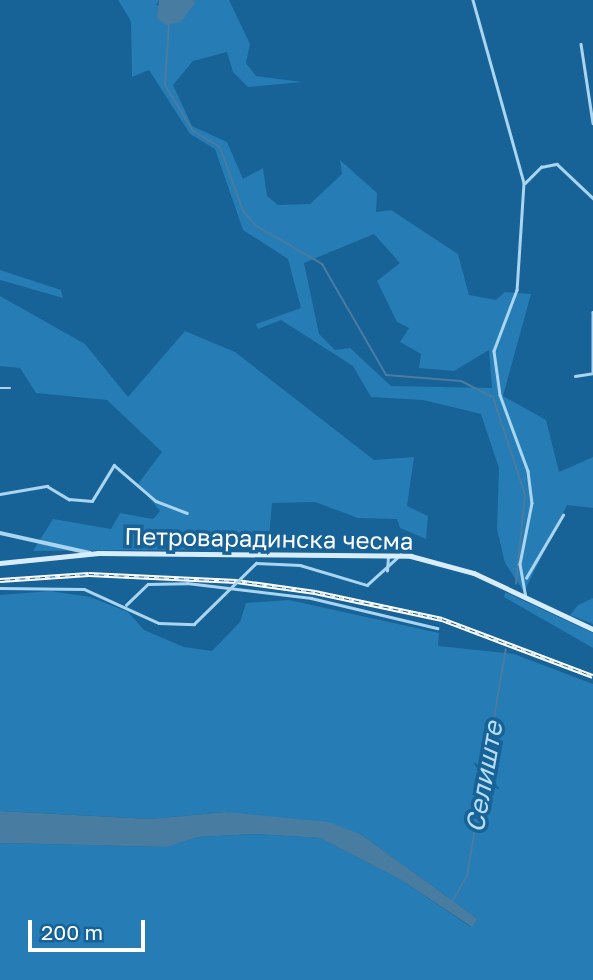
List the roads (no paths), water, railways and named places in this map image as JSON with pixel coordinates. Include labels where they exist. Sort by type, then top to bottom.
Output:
[{"type":"main road","name":"Петроварадинска чесма","points":[[0,563],[91,553],[400,555],[446,564],[526,597],[593,629]]},
{"type":"street","points":[[473,0],[524,183],[517,290],[494,352],[499,387],[528,471],[532,503],[520,564],[526,578],[526,597]]},
{"type":"street","points":[[581,44],[593,123]]},
{"type":"street","points":[[524,183],[541,167],[557,164],[593,198]]},
{"type":"street","points":[[575,376],[593,372],[593,312]]},
{"type":"street","points":[[0,388],[10,388]]},
{"type":"street","points":[[0,494],[47,486],[69,499],[92,501],[114,464],[156,501],[187,513]]},
{"type":"street","points":[[526,578],[563,515]]},
{"type":"street","points":[[0,533],[91,553]]},
{"type":"street","points":[[386,555],[387,573]]},
{"type":"street","points":[[0,588],[75,587],[126,605],[159,623],[194,624],[256,563],[300,565],[360,585],[387,573],[400,555]]},
{"type":"street","points":[[126,605],[148,584],[187,583],[311,598],[437,628]]},
{"type":"waterway","name":"Селиште","points":[[169,24],[165,85],[193,131],[220,147],[243,211],[255,225],[322,264],[386,375],[461,381],[493,397],[525,495],[516,584]]},
{"type":"waterway","name":"Селиште","points":[[453,900],[467,876],[506,649]]},
{"type":"railway","points":[[0,580],[89,574],[237,581],[315,592],[442,619],[593,676]]}]
